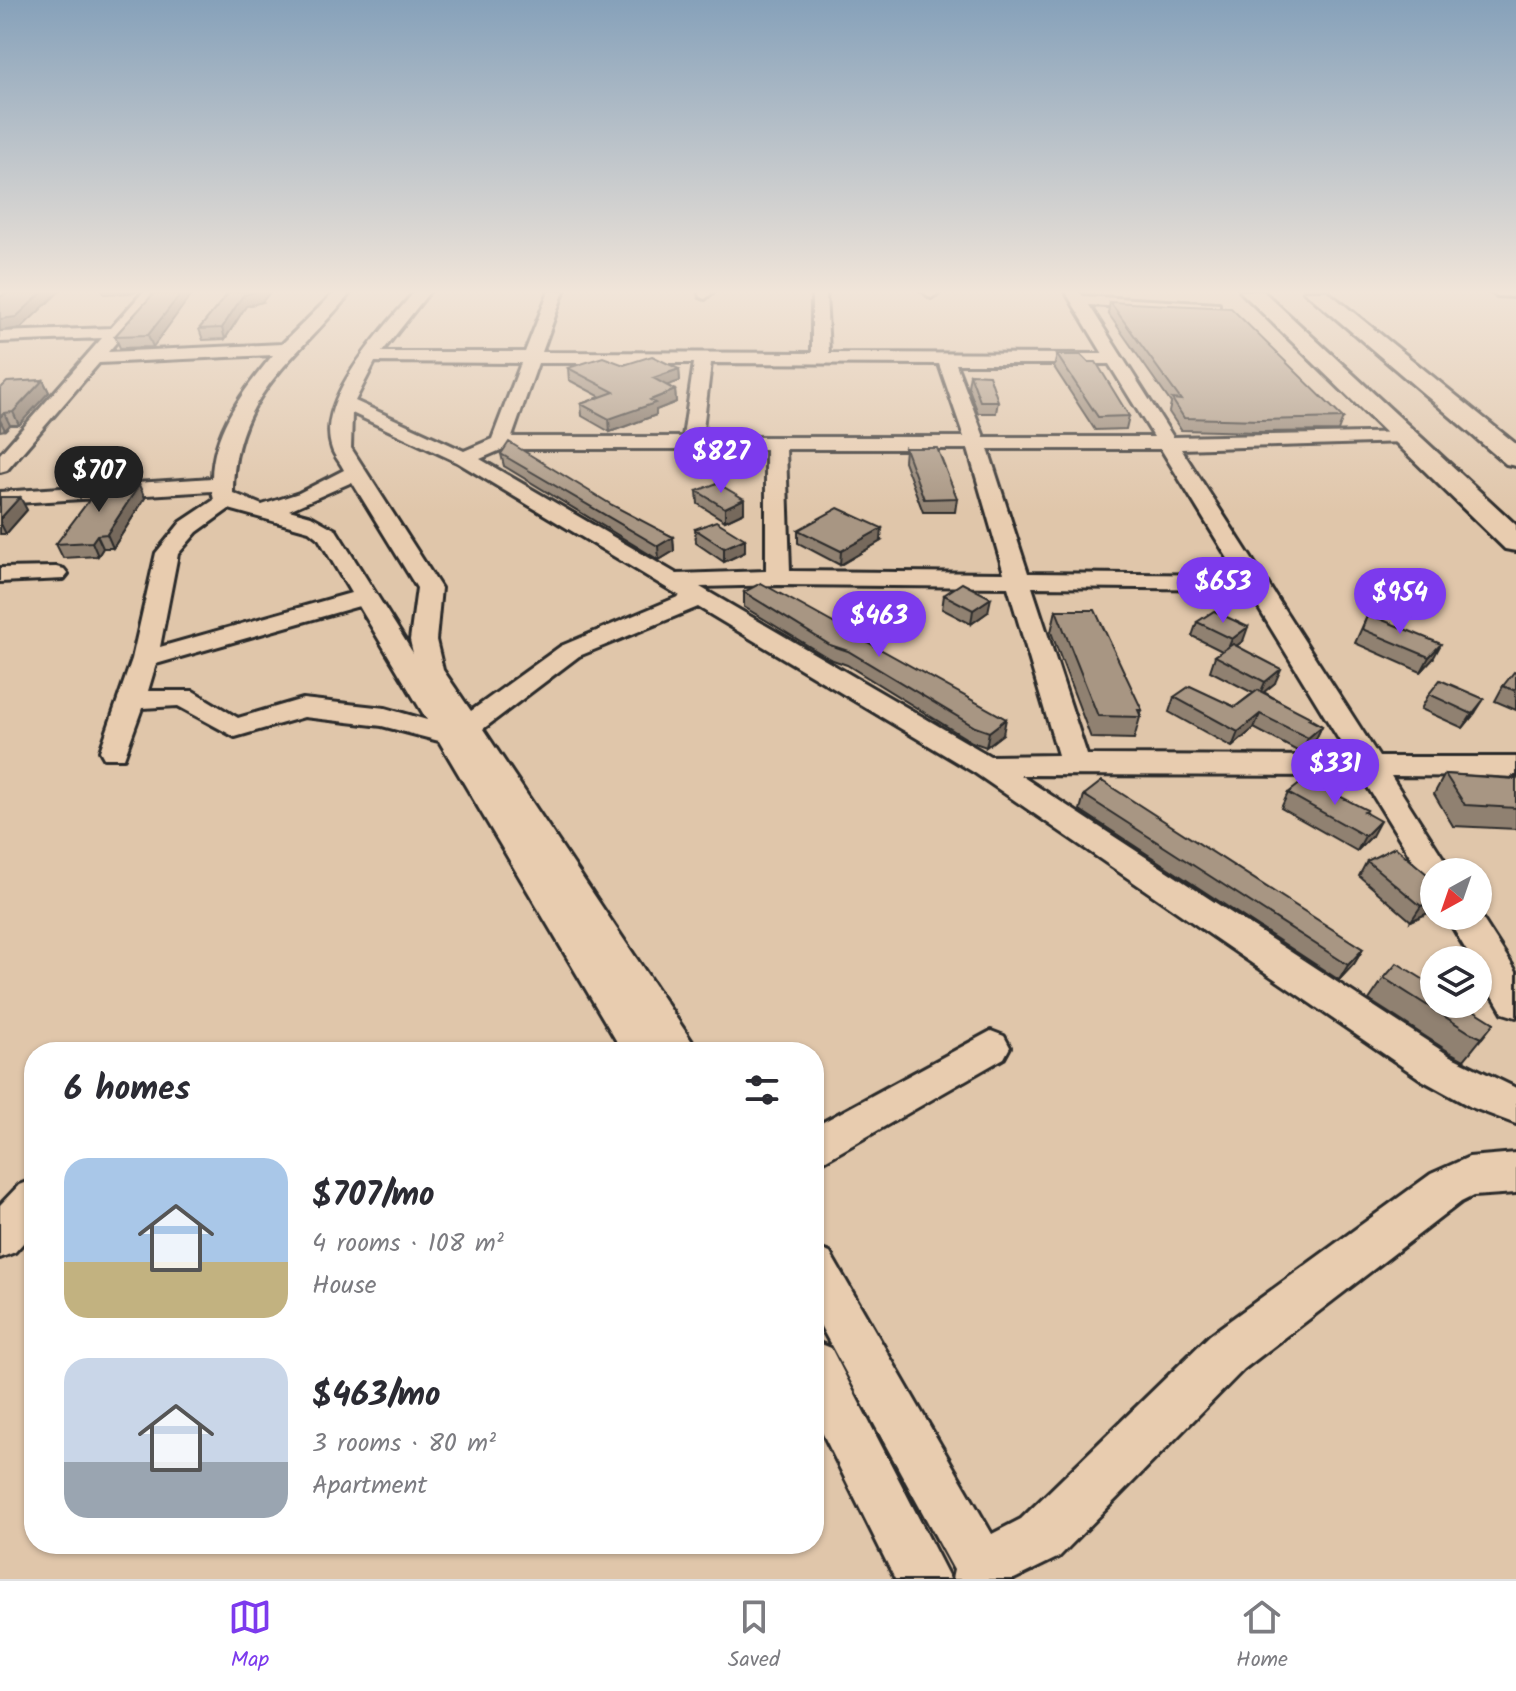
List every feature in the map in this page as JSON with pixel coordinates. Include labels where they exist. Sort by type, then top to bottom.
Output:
[{"type":"highway","points":[[1328,365],[1516,542]]},
{"type":"highway","points":[[1405,365],[1516,458]]},
{"type":"highway","points":[[1405,438],[1455,444],[1494,440]]},
{"type":"street","points":[[0,466],[88,365]]},
{"type":"street","points":[[114,751],[145,659],[167,553],[224,492],[228,439],[245,402],[276,365]]},
{"type":"street","points":[[367,365],[343,402],[337,429],[341,448],[429,588],[423,640],[425,655],[456,730],[637,1042]]},
{"type":"street","points":[[500,443],[528,365]]},
{"type":"street","points":[[692,442],[702,365]]},
{"type":"street","points":[[948,365],[976,443],[1075,765]]},
{"type":"street","points":[[1121,365],[1427,858]]},
{"type":"street","points":[[43,385],[71,383]]},
{"type":"street","points":[[343,402],[464,458],[985,766],[1436,1068],[1485,1095],[1516,1106]]},
{"type":"street","points":[[464,458],[500,443],[1169,443],[1405,438]]},
{"type":"street","points":[[776,442],[778,578]]},
{"type":"street","points":[[268,510],[306,497],[356,472]]},
{"type":"street","points":[[0,498],[224,492],[320,528],[364,597],[673,1042]]},
{"type":"street","points":[[0,575],[56,574]]},
{"type":"street","points":[[672,581],[778,578],[1255,582]]},
{"type":"street","points":[[145,659],[364,597]]},
{"type":"street","points":[[132,700],[183,697],[235,728],[303,708],[385,717],[430,731],[456,730],[570,651],[700,597]]},
{"type":"street","points":[[985,766],[1516,767]]},
{"type":"street","points":[[1472,930],[1516,1002]]},
{"type":"street","points":[[824,1142],[991,1047]]},
{"type":"street","points":[[824,1287],[980,1573],[1040,1538],[1227,1352],[1446,1188],[1469,1177],[1516,1173]]},
{"type":"street","points":[[0,1237],[24,1210]]},
{"type":"street","points":[[824,1385],[923,1579]]},
{"type":"building","points":[[579,365],[670,365],[679,369],[653,378],[675,390],[650,400],[655,403],[609,419],[581,404],[614,392],[568,368]]},
{"type":"building","points":[[1063,365],[1098,365],[1129,416],[1098,417]]},
{"type":"building","points":[[1155,365],[1289,365],[1343,418],[1184,418],[1172,399],[1181,400]]},
{"type":"building","points":[[970,374],[989,375],[998,401],[980,401]]},
{"type":"building","points":[[43,380],[13,412],[0,417],[0,389],[7,382]]},
{"type":"building","points":[[509,442],[612,505],[673,537],[658,546],[501,454]]},
{"type":"building","points":[[905,448],[937,448],[957,498],[924,499]]},
{"type":"building","points":[[717,483],[744,499],[725,508],[697,491]]},
{"type":"building","points":[[139,485],[107,534],[97,535],[92,542],[56,544],[99,487]]},
{"type":"building","points":[[0,497],[20,497],[0,519]]},
{"type":"building","points":[[838,508],[882,528],[841,551],[798,530]]},
{"type":"building","points":[[716,521],[745,539],[724,548],[695,529]]},
{"type":"building","points":[[761,583],[1006,719],[989,732],[975,727],[744,592]]},
{"type":"building","points":[[962,583],[991,598],[973,610],[944,595]]},
{"type":"building","points":[[1056,610],[1095,610],[1142,710],[1138,710],[1141,717],[1098,716]]},
{"type":"building","points":[[1214,611],[1248,627],[1232,639],[1197,622]]},
{"type":"building","points":[[1368,614],[1441,644],[1429,657],[1362,629]]},
{"type":"building","points":[[1233,644],[1281,669],[1265,682],[1215,656]]},
{"type":"building","points":[[1516,673],[1516,691],[1503,686]]},
{"type":"building","points":[[1440,680],[1484,699],[1472,714],[1429,694]]},
{"type":"building","points":[[1190,686],[1235,707],[1258,690],[1322,726],[1308,738],[1260,714],[1238,732],[1174,697]]},
{"type":"building","points":[[1445,774],[1516,779],[1516,808],[1465,805]]},
{"type":"building","points":[[1306,779],[1367,810],[1364,812],[1380,821],[1365,836],[1288,793]]},
{"type":"building","points":[[1102,781],[1363,949],[1348,965],[1084,795]]},
{"type":"building","points":[[1395,847],[1420,868],[1420,905],[1367,861]]},
{"type":"building","points":[[1397,963],[1420,977],[1420,1001],[1384,978]]},
{"type":"building","points":[[1447,1018],[1486,1018],[1494,1023],[1482,1038]]}]
